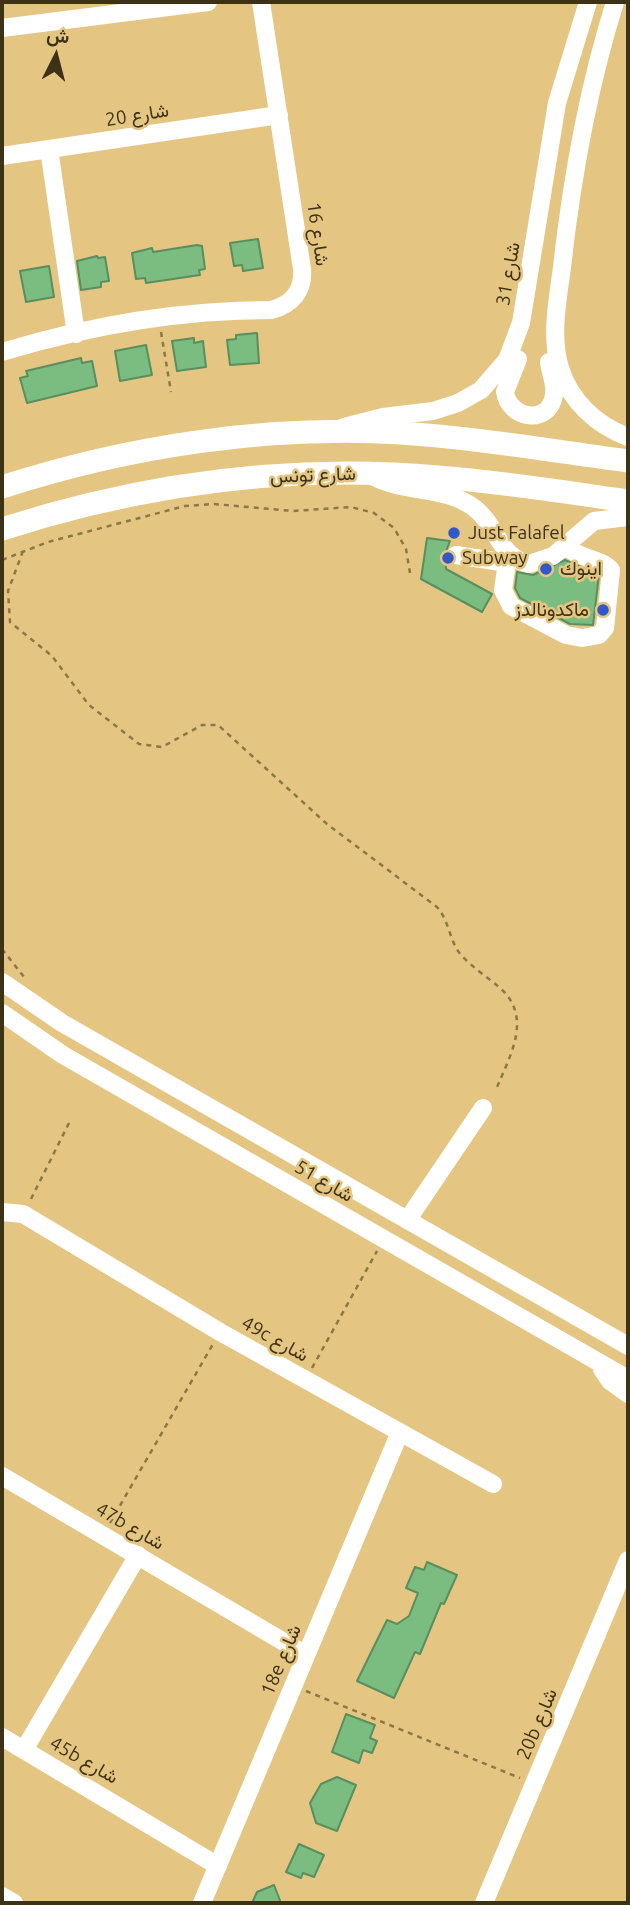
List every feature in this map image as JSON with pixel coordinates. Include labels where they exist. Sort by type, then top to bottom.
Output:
[{"type":"main road","points":[[2,486],[95,461],[154,450],[226,439],[331,432],[430,435],[628,461]]},
{"type":"main road","name":"شارع تونس","points":[[7,531],[118,497],[207,481],[367,474],[438,477],[628,501]]},
{"type":"street","points":[[2,28],[151,6],[208,2]]},
{"type":"street","name":"شارع 16","points":[[2,352],[159,318],[271,310],[289,302],[299,291],[302,269],[261,2]]},
{"type":"street","points":[[615,2],[583,127],[561,276],[555,345],[564,378],[591,415],[628,437]]},
{"type":"street","name":"شارع 31","points":[[331,432],[374,418],[446,408],[470,397],[491,381],[507,360],[518,336],[526,296],[557,103],[587,3]]},
{"type":"street","name":"شارع 20","points":[[2,156],[279,115]]},
{"type":"street","points":[[49,149],[76,334]]},
{"type":"street","points":[[526,296],[525,333],[505,392],[512,410],[531,416],[543,412],[554,396],[548,331],[561,276]]},
{"type":"street","points":[[367,474],[401,487],[440,493],[462,501],[489,523],[507,559],[503,590],[511,606],[571,637],[599,635],[605,628],[611,570],[605,563],[582,558],[564,545]]},
{"type":"street","points":[[456,555],[538,563],[553,556],[594,521],[628,517]]},
{"type":"street","name":"شارع 51","points":[[2,982],[62,1023],[628,1346]]},
{"type":"street","name":"شارع 51","points":[[2,1013],[63,1055],[628,1379]]},
{"type":"street","points":[[408,1219],[483,1108]]},
{"type":"street","points":[[2,1212],[23,1214]]},
{"type":"street","name":"49c شارع","points":[[23,1214],[220,1332],[493,1484]]},
{"type":"street","name":"49c شارع","points":[[2,1224],[39,1226]]},
{"type":"street","points":[[599,1362],[610,1381],[628,1394]]},
{"type":"street","name":"18e شارع","points":[[202,1903],[400,1432]]},
{"type":"street","name":"47b شارع","points":[[2,1476],[238,1613],[309,1648]]},
{"type":"street","points":[[24,1750],[138,1555]]},
{"type":"street","name":"20b شارع","points":[[484,1903],[628,1560]]},
{"type":"street","name":"45b شارع","points":[[2,1737],[145,1820],[221,1858]]},
{"type":"street","points":[[2,1896],[14,1903]]},
{"type":"path","points":[[159,318],[171,392]]},
{"type":"path","points":[[2,560],[86,531],[186,506],[214,505],[293,512],[351,506],[374,513],[394,528],[406,549],[410,573]]},
{"type":"path","points":[[23,551],[8,591],[10,622],[52,656],[89,705],[147,747],[162,747],[202,725],[218,725],[327,824],[437,907],[447,920],[461,955],[502,990],[515,1011],[518,1027],[516,1043],[496,1087]]},
{"type":"path","points":[[23,1214],[70,1121]]},
{"type":"path","points":[[305,1380],[383,1239]]},
{"type":"path","points":[[103,1535],[220,1332]]},
{"type":"path","points":[[293,1686],[534,1784]]},
{"type":"building","points":[[258,239],[263,268],[243,271],[242,265],[234,266],[230,243]]},
{"type":"building","points":[[202,246],[205,269],[199,270],[200,275],[146,283],[145,278],[136,279],[132,253],[152,248],[153,252]]},
{"type":"building","points":[[97,256],[105,257],[109,281],[101,282],[101,287],[81,290],[77,261]]},
{"type":"building","points":[[49,266],[54,297],[26,302],[20,271]]},
{"type":"building","points":[[257,333],[259,363],[230,365],[227,340],[236,339],[236,335]]},
{"type":"building","points":[[194,338],[194,343],[203,341],[206,367],[177,371],[172,341]]},
{"type":"building","points":[[146,345],[152,375],[120,381],[115,351]]},
{"type":"building","points":[[81,358],[82,363],[92,361],[97,386],[27,403],[20,378],[28,376],[26,371]]},
{"type":"building","points":[[427,538],[450,541],[445,554],[446,569],[492,594],[482,612],[421,579]]},
{"type":"building","points":[[565,560],[599,575],[593,625],[570,624],[520,598],[515,588],[517,572],[533,575]]},
{"type":"building","points":[[427,1562],[457,1575],[444,1604],[441,1603],[420,1654],[415,1652],[394,1698],[357,1681],[387,1620],[397,1624],[409,1616],[418,1593],[406,1588],[415,1567],[424,1570]]},
{"type":"building","points":[[346,1714],[375,1725],[370,1738],[377,1741],[372,1753],[363,1750],[359,1763],[332,1752]]},
{"type":"building","points":[[337,1777],[356,1785],[337,1831],[316,1823],[310,1803],[321,1784]]},
{"type":"building","points":[[299,1844],[324,1855],[314,1877],[303,1873],[301,1878],[286,1872]]},
{"type":"building","points":[[274,1885],[281,1903],[252,1903],[257,1892]]},
{"type":"place","name":"Just Falafel","points":[[454,533]]},
{"type":"place","name":"Subway","points":[[448,558]]},
{"type":"place","name":"اينوك","points":[[546,569]]},
{"type":"place","name":"ماكدونالدز","points":[[603,610]]}]
